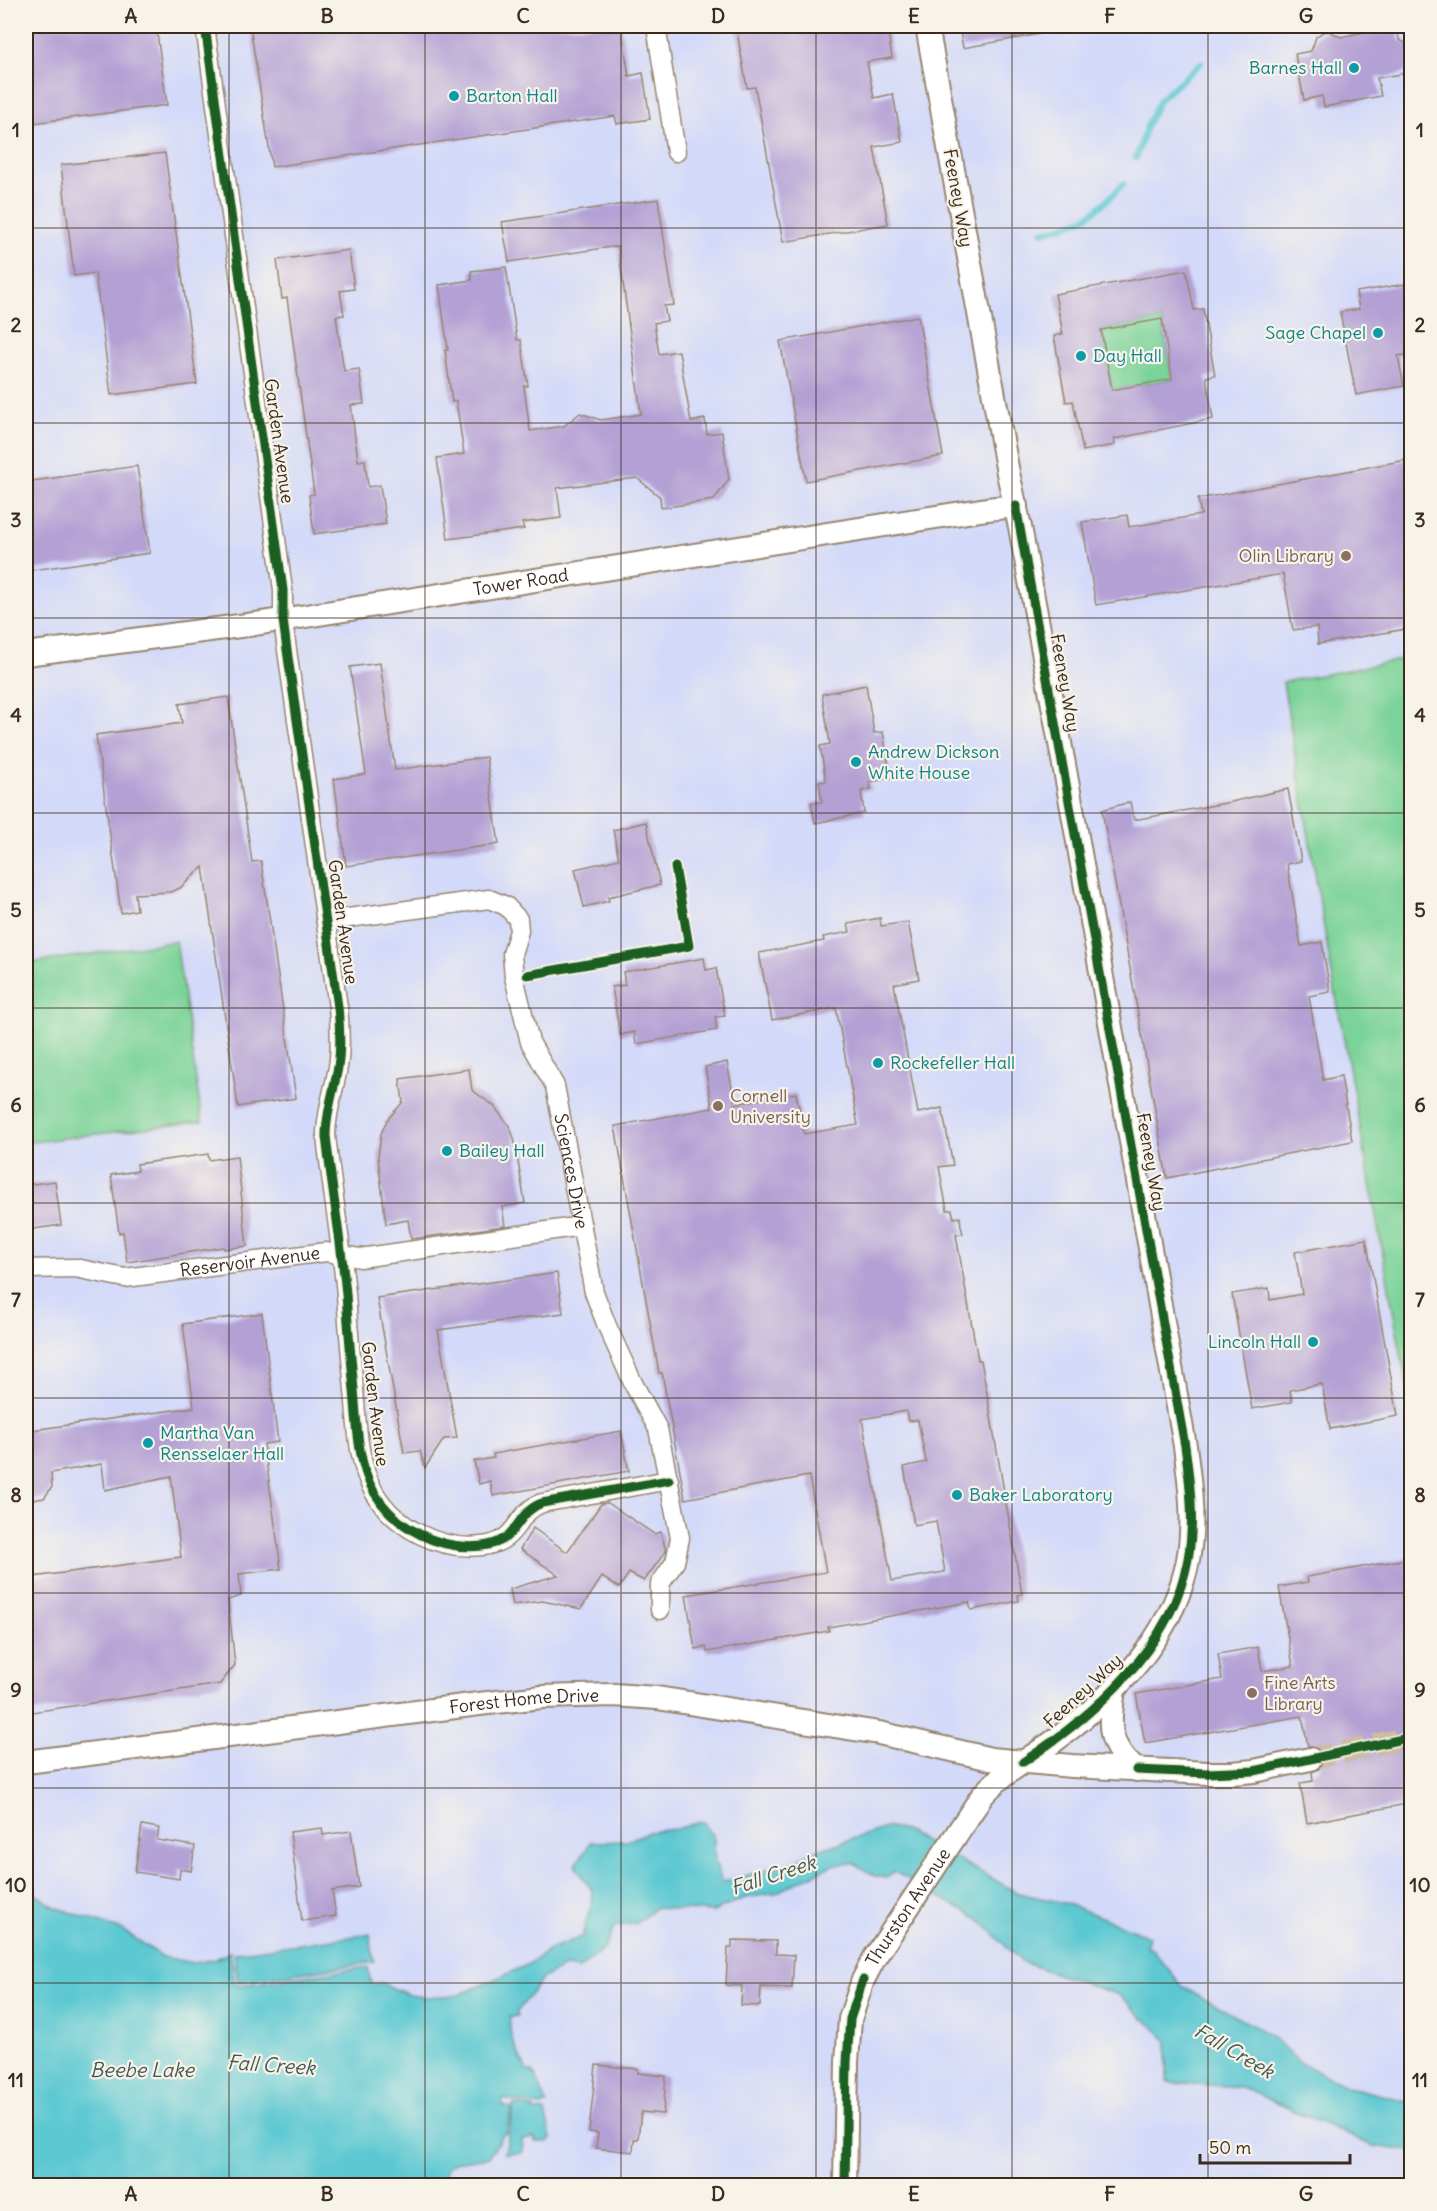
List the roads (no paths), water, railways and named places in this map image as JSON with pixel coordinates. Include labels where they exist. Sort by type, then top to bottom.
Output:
[{"type":"street","name":"Garden Avenue","points":[[205,26],[283,590],[283,620],[338,1007],[340,1037],[338,1067],[326,1119],[326,1136],[342,1256],[357,1424],[364,1463],[373,1490],[387,1510],[404,1525],[420,1535],[460,1546],[481,1546],[500,1542],[507,1538],[529,1510],[542,1503],[669,1480]]},
{"type":"street","points":[[656,26],[676,152]]},
{"type":"street","name":"Feeney Way","points":[[927,26],[1140,1189],[1185,1446],[1191,1496],[1188,1560],[1176,1600],[1154,1640],[1114,1689],[1057,1739],[1023,1762]]},
{"type":"street","name":"Tower Road","points":[[26,654],[283,620],[963,512],[1016,507]]},
{"type":"street","name":"Sciences Drive","points":[[326,921],[483,899],[496,901],[514,914],[519,925],[512,954],[516,987],[530,1042],[555,1086],[594,1292],[600,1310],[645,1407],[656,1422],[669,1480],[680,1538],[675,1562],[660,1584],[660,1610]]},
{"type":"street","name":"Reservoir Avenue","points":[[26,1269],[75,1268],[125,1278],[326,1252],[360,1258],[582,1226]]},
{"type":"street","points":[[1114,1689],[1111,1708],[1112,1738],[1123,1758],[1136,1770]]},
{"type":"street","name":"Forest Home Drive","points":[[26,1762],[479,1704],[542,1697],[613,1695],[657,1698],[879,1733],[991,1759],[1023,1762],[1136,1770],[1232,1773],[1254,1771],[1310,1759]]},
{"type":"street","name":"Thurston Avenue","points":[[845,2186],[850,2019],[863,1980],[875,1957],[929,1875],[993,1783],[1023,1762]]},
{"type":"water","name":"Beebe Lake","points":[[703,1821],[714,1838],[715,1861],[722,1882],[789,1864],[812,1852],[889,1827],[908,1832],[1018,1893],[1068,1904],[1149,1936],[1146,1947],[1153,1950],[1183,1987],[1270,2035],[1299,2062],[1348,2087],[1411,2102],[1411,2151],[1373,2146],[1241,2087],[1167,2082],[1167,2040],[1119,1995],[1022,1962],[979,1919],[893,1871],[887,1878],[875,1876],[854,1863],[832,1865],[775,1893],[745,1898],[713,1912],[655,1908],[637,1923],[615,1926],[605,1948],[579,1969],[564,1967],[543,1978],[517,2012],[517,2016],[510,2017],[510,2032],[527,2071],[531,2071],[536,2076],[547,2104],[541,2106],[503,2099],[502,2106],[512,2108],[506,2134],[503,2134],[489,2157],[455,2162],[448,2166],[441,2185],[26,2185],[26,1888],[55,1907],[122,1930],[163,1957],[193,1963],[216,1959],[230,1952],[235,1986],[368,1967],[371,1984],[381,1983],[409,1995],[426,1997],[459,1995],[527,1965],[554,1947],[582,1937],[591,1905],[592,1890],[575,1866],[591,1842],[627,1841],[648,1832],[677,1829]]},
{"type":"water","points":[[370,1934],[374,1962],[238,1982],[234,1953]]},
{"type":"water","points":[[514,2104],[545,2112],[551,2139],[548,2142],[535,2142],[535,2138],[522,2139],[523,2152],[505,2154]]},
{"type":"waterway","points":[[1136,158],[1147,125],[1160,99],[1201,63]]},
{"type":"waterway","points":[[1042,232],[1069,225],[1096,211],[1123,184]]},
{"type":"tunnel","points":[[1310,1759],[1412,1737]]},
{"type":"place","name":"Barnes Hall","points":[[1354,68]]},
{"type":"place","name":"Barton Hall","points":[[454,96]]},
{"type":"place","name":"Sage Chapel","points":[[1378,333]]},
{"type":"place","name":"Day Hall","points":[[1081,356]]},
{"type":"place","name":"Olin Library","points":[[1346,556]]},
{"type":"place","name":"Andrew Dickson White House","points":[[856,762]]},
{"type":"place","name":"Rockefeller Hall","points":[[878,1063]]},
{"type":"place","name":"Cornell University","points":[[718,1106]]},
{"type":"place","name":"Bailey Hall","points":[[447,1151]]},
{"type":"place","name":"Lincoln Hall","points":[[1313,1342]]},
{"type":"place","name":"Martha Van Rensselaer Hall","points":[[148,1443]]},
{"type":"place","name":"Baker Laboratory","points":[[957,1495]]},
{"type":"place","name":"Fine Arts Library","points":[[1252,1693]]},
{"type":"water label","name":"Fall Creek","points":[[773,1875]]},
{"type":"water label","name":"Fall Creek","points":[[1234,2051]]},
{"type":"water label","name":"Fall Creek","points":[[271,2065]]}]
